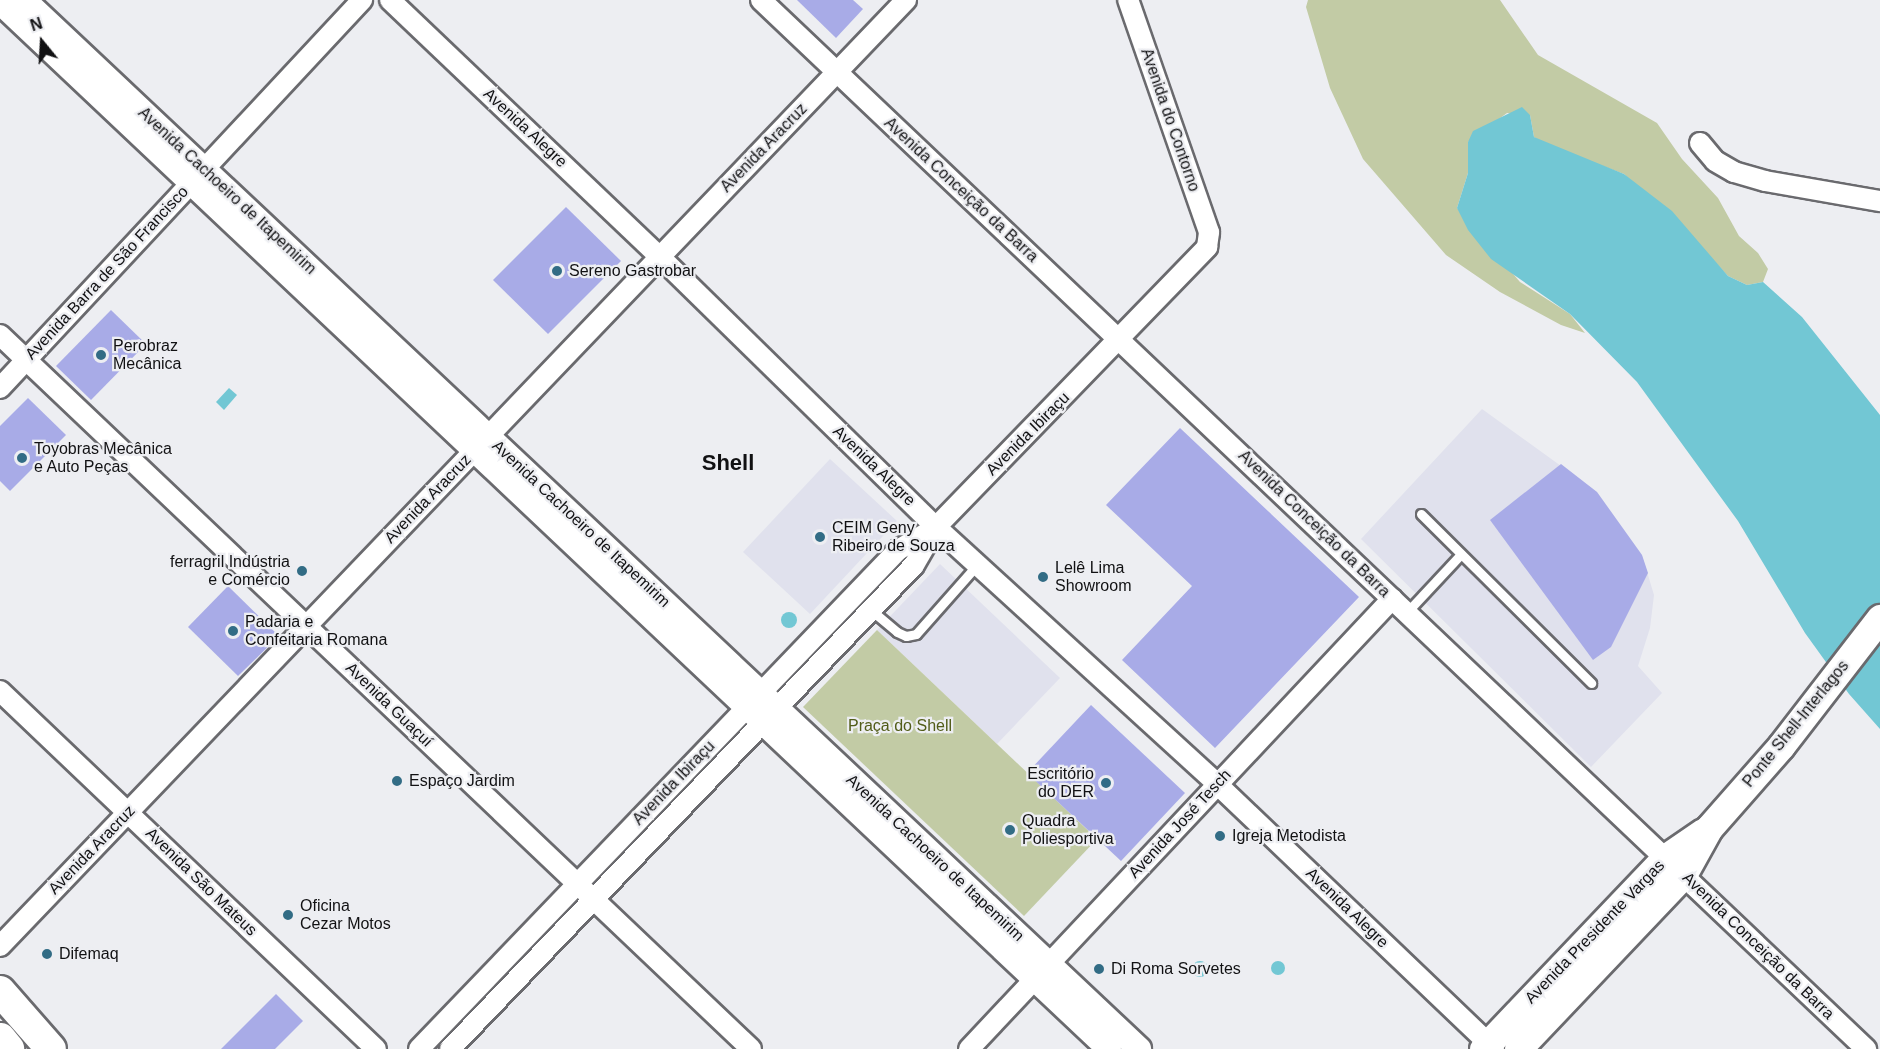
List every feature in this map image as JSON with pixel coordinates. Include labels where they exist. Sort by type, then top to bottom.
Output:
[{"type":"highway","points":[[0,1039],[8,1049]]},
{"type":"main road","name":"Ponte Shell-Interlagos","points":[[1709,828],[1781,746],[1880,618]]},
{"type":"main road","name":"Avenida Presidente Vargas","points":[[1518,1049],[1709,828]]},
{"type":"main road","name":"Avenida Presidente Vargas","points":[[1489,1047],[1674,866]]},
{"type":"main road","points":[[0,991],[51,1049]]},
{"type":"street","name":"Avenida Cachoeiro de Itapemirim","points":[[24,0],[198,176],[762,708],[1042,971],[1138,1049]]},
{"type":"street","name":"Avenida Barra de São Francisco","points":[[0,388],[362,0]]},
{"type":"street","name":"Avenida Alegre","points":[[390,0],[660,256],[936,527],[1217,784],[1489,1047]]},
{"type":"street","name":"Avenida Conceição da Barra","points":[[761,0],[1866,1049]]},
{"type":"street","name":"Avenida Aracruz","points":[[0,946],[906,0]]},
{"type":"street","name":"Avenida do Contorno","points":[[1128,0],[1210,241]]},
{"type":"street","points":[[0,2],[198,176]]},
{"type":"street","points":[[1700,143],[1715,161],[1734,172],[1765,181],[1880,201]]},
{"type":"street","name":"Avenida Ibiraçu","points":[[450,1049],[594,899],[898,550],[936,527],[1120,341],[1210,241]]},
{"type":"street","name":"Avenida Guaçuí","points":[[0,335],[751,1049]]},
{"type":"street","name":"Avenida Ibiraçu","points":[[419,1049],[577,884],[762,708],[871,609],[914,565],[936,527]]},
{"type":"street","name":"Avenida José Tesch","points":[[969,1049],[1392,599]]},
{"type":"street","name":"Avenida São Mateus","points":[[0,691],[376,1049]]},
{"type":"street","points":[[1042,971],[1109,1049]]},
{"type":"lane","points":[[1421,514],[1591,683]]},
{"type":"lane","points":[[1407,612],[1461,554]]},
{"type":"lane","points":[[871,609],[897,632],[906,636],[916,634],[977,565]]},
{"type":"shaded area","points":[[1482,409],[1597,492],[1642,555],[1654,595],[1650,628],[1638,666],[1662,693],[1591,767],[1361,539]]},
{"type":"shaded area","name":"CEIM Geny Ribeiro de Souza","points":[[830,459],[897,521],[810,614],[743,552]]},
{"type":"shaded area","points":[[940,564],[1060,678],[997,744],[877,630]]},
{"type":"green space","points":[[1308,0],[1500,0],[1538,55],[1657,123],[1682,159],[1718,198],[1739,236],[1758,253],[1768,269],[1763,282],[1747,285],[1728,276],[1690,235],[1624,174],[1547,145],[1534,137],[1530,115],[1507,113],[1468,142],[1468,173],[1457,208],[1520,282],[1570,314],[1585,333],[1561,325],[1500,292],[1446,255],[1363,159],[1330,88],[1306,7]]},
{"type":"green space","name":"Praça do Shell","points":[[877,630],[1097,839],[1024,916],[803,707]]},
{"type":"water","points":[[1522,107],[1530,115],[1534,137],[1624,174],[1672,211],[1728,276],[1747,285],[1763,282],[1802,317],[1880,415],[1880,729],[1849,694],[1805,633],[1738,521],[1637,382],[1570,314],[1491,259],[1468,230],[1457,208],[1468,173],[1468,142],[1473,131]]},
{"type":"water","points":[[229,388],[237,395],[224,410],[216,402]]},
{"type":"water","points":[[789,612],[795,614],[797,620],[795,626],[789,628],[783,626],[781,620],[783,614]]},
{"type":"water","points":[[1200,961],[1206,963],[1208,969],[1206,975],[1200,977],[1194,975],[1192,969],[1194,963]]},
{"type":"water","points":[[1275,961],[1281,961],[1285,968],[1281,975],[1275,975],[1271,971],[1271,965]]},
{"type":"building","points":[[797,0],[853,0],[863,9],[836,38]]},
{"type":"building","name":"Sereno Gastrobar","points":[[566,207],[621,261],[548,334],[493,280]]},
{"type":"building","name":"Perobraz Mecânica","points":[[111,310],[146,344],[91,400],[56,366]]},
{"type":"building","name":"Toyobras Mecânica e Auto Peças","points":[[28,398],[66,435],[10,491],[0,481],[0,426]]},
{"type":"building","points":[[1180,428],[1359,597],[1215,748],[1122,660],[1192,586],[1106,505]]},
{"type":"building","points":[[1561,464],[1597,492],[1642,555],[1648,573],[1611,647],[1593,660],[1490,520]]},
{"type":"building","name":"Padaria e Confeitaria Romana","points":[[228,586],[279,636],[238,676],[188,627]]},
{"type":"building","name":"Escritório do DER","points":[[1091,705],[1185,793],[1121,861],[1027,773]]},
{"type":"building","points":[[276,994],[303,1021],[275,1049],[221,1049]]},
{"type":"place","name":"Sereno Gastrobar","points":[[557,271]]},
{"type":"place","name":"Perobraz Mecânica","points":[[101,355]]},
{"type":"place","name":"Toyobras Mecânica e Auto Peças","points":[[22,458]]},
{"type":"place","name":"CEIM Geny Ribeiro de Souza","points":[[820,537]]},
{"type":"place","name":"ferragril Indústria e Comércio","points":[[302,571]]},
{"type":"place","name":"Lelê Lima Showroom","points":[[1043,577]]},
{"type":"place","name":"Padaria e Confeitaria Romana","points":[[233,631]]},
{"type":"place","name":"Espaço Jardim","points":[[397,781]]},
{"type":"place","name":"Escritório do DER","points":[[1106,783]]},
{"type":"place","name":"Quadra Poliesportiva","points":[[1010,830]]},
{"type":"place","name":"Igreja Metodista","points":[[1220,836]]},
{"type":"place","name":"Oficina Cezar Motos","points":[[288,915]]},
{"type":"place","name":"Difemaq","points":[[47,954]]},
{"type":"place","name":"Di Roma Sorvetes","points":[[1099,969]]},
{"type":"district","name":"Shell","points":[[728,463]]}]
